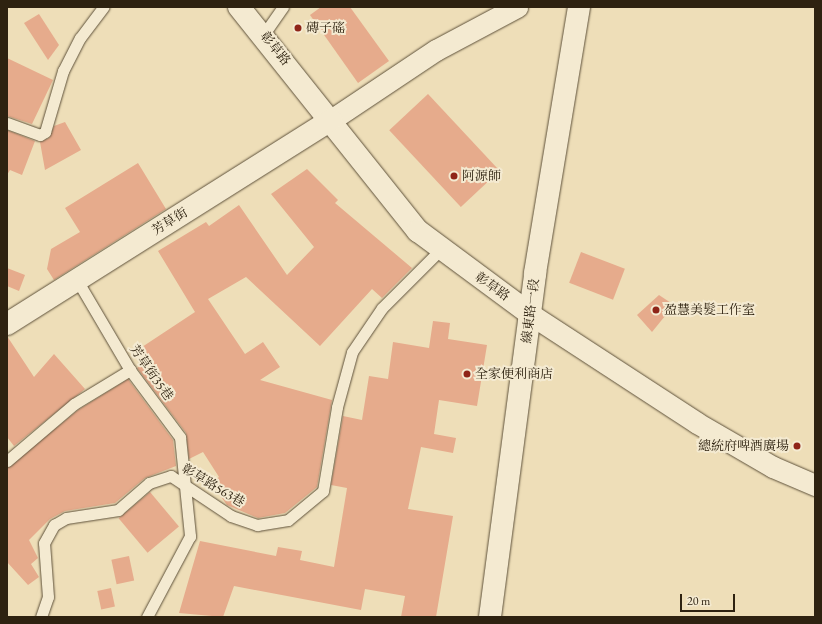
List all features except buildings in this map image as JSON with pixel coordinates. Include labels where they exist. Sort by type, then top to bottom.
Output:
[{"type":"street","name":"彰草路","points":[[239,7],[264,34],[418,232],[440,250],[530,314],[697,423],[773,467],[815,485]]},
{"type":"street","points":[[332,120],[436,50],[517,7]]},
{"type":"street","name":"線東路一段","points":[[490,617],[530,314],[579,7]]},
{"type":"street","name":"芳草街","points":[[7,324],[332,120]]},
{"type":"lane","points":[[7,123],[40,135],[45,132],[63,71],[80,38],[103,7]]},
{"type":"lane","points":[[264,34],[284,7]]},
{"type":"lane","name":"彰草路563巷","points":[[41,617],[48,597],[44,543],[54,525],[66,518],[118,510],[149,483],[171,476],[231,516],[256,525],[288,520],[323,491],[337,407],[352,352],[382,308],[440,250]]},
{"type":"lane","name":"芳草街35巷","points":[[77,280],[130,370],[180,437],[188,486],[190,536],[147,617]]},
{"type":"lane","points":[[7,461],[74,404],[130,370]]},
{"type":"place","name":"磚子磘","points":[[298,28]]},
{"type":"place","name":"阿源師","points":[[454,176]]},
{"type":"place","name":"盈慧美髮工作室","points":[[656,310]]},
{"type":"place","name":"全家便利商店","points":[[467,374]]},
{"type":"place","name":"總統府啤酒廣場","points":[[797,446]]}]
